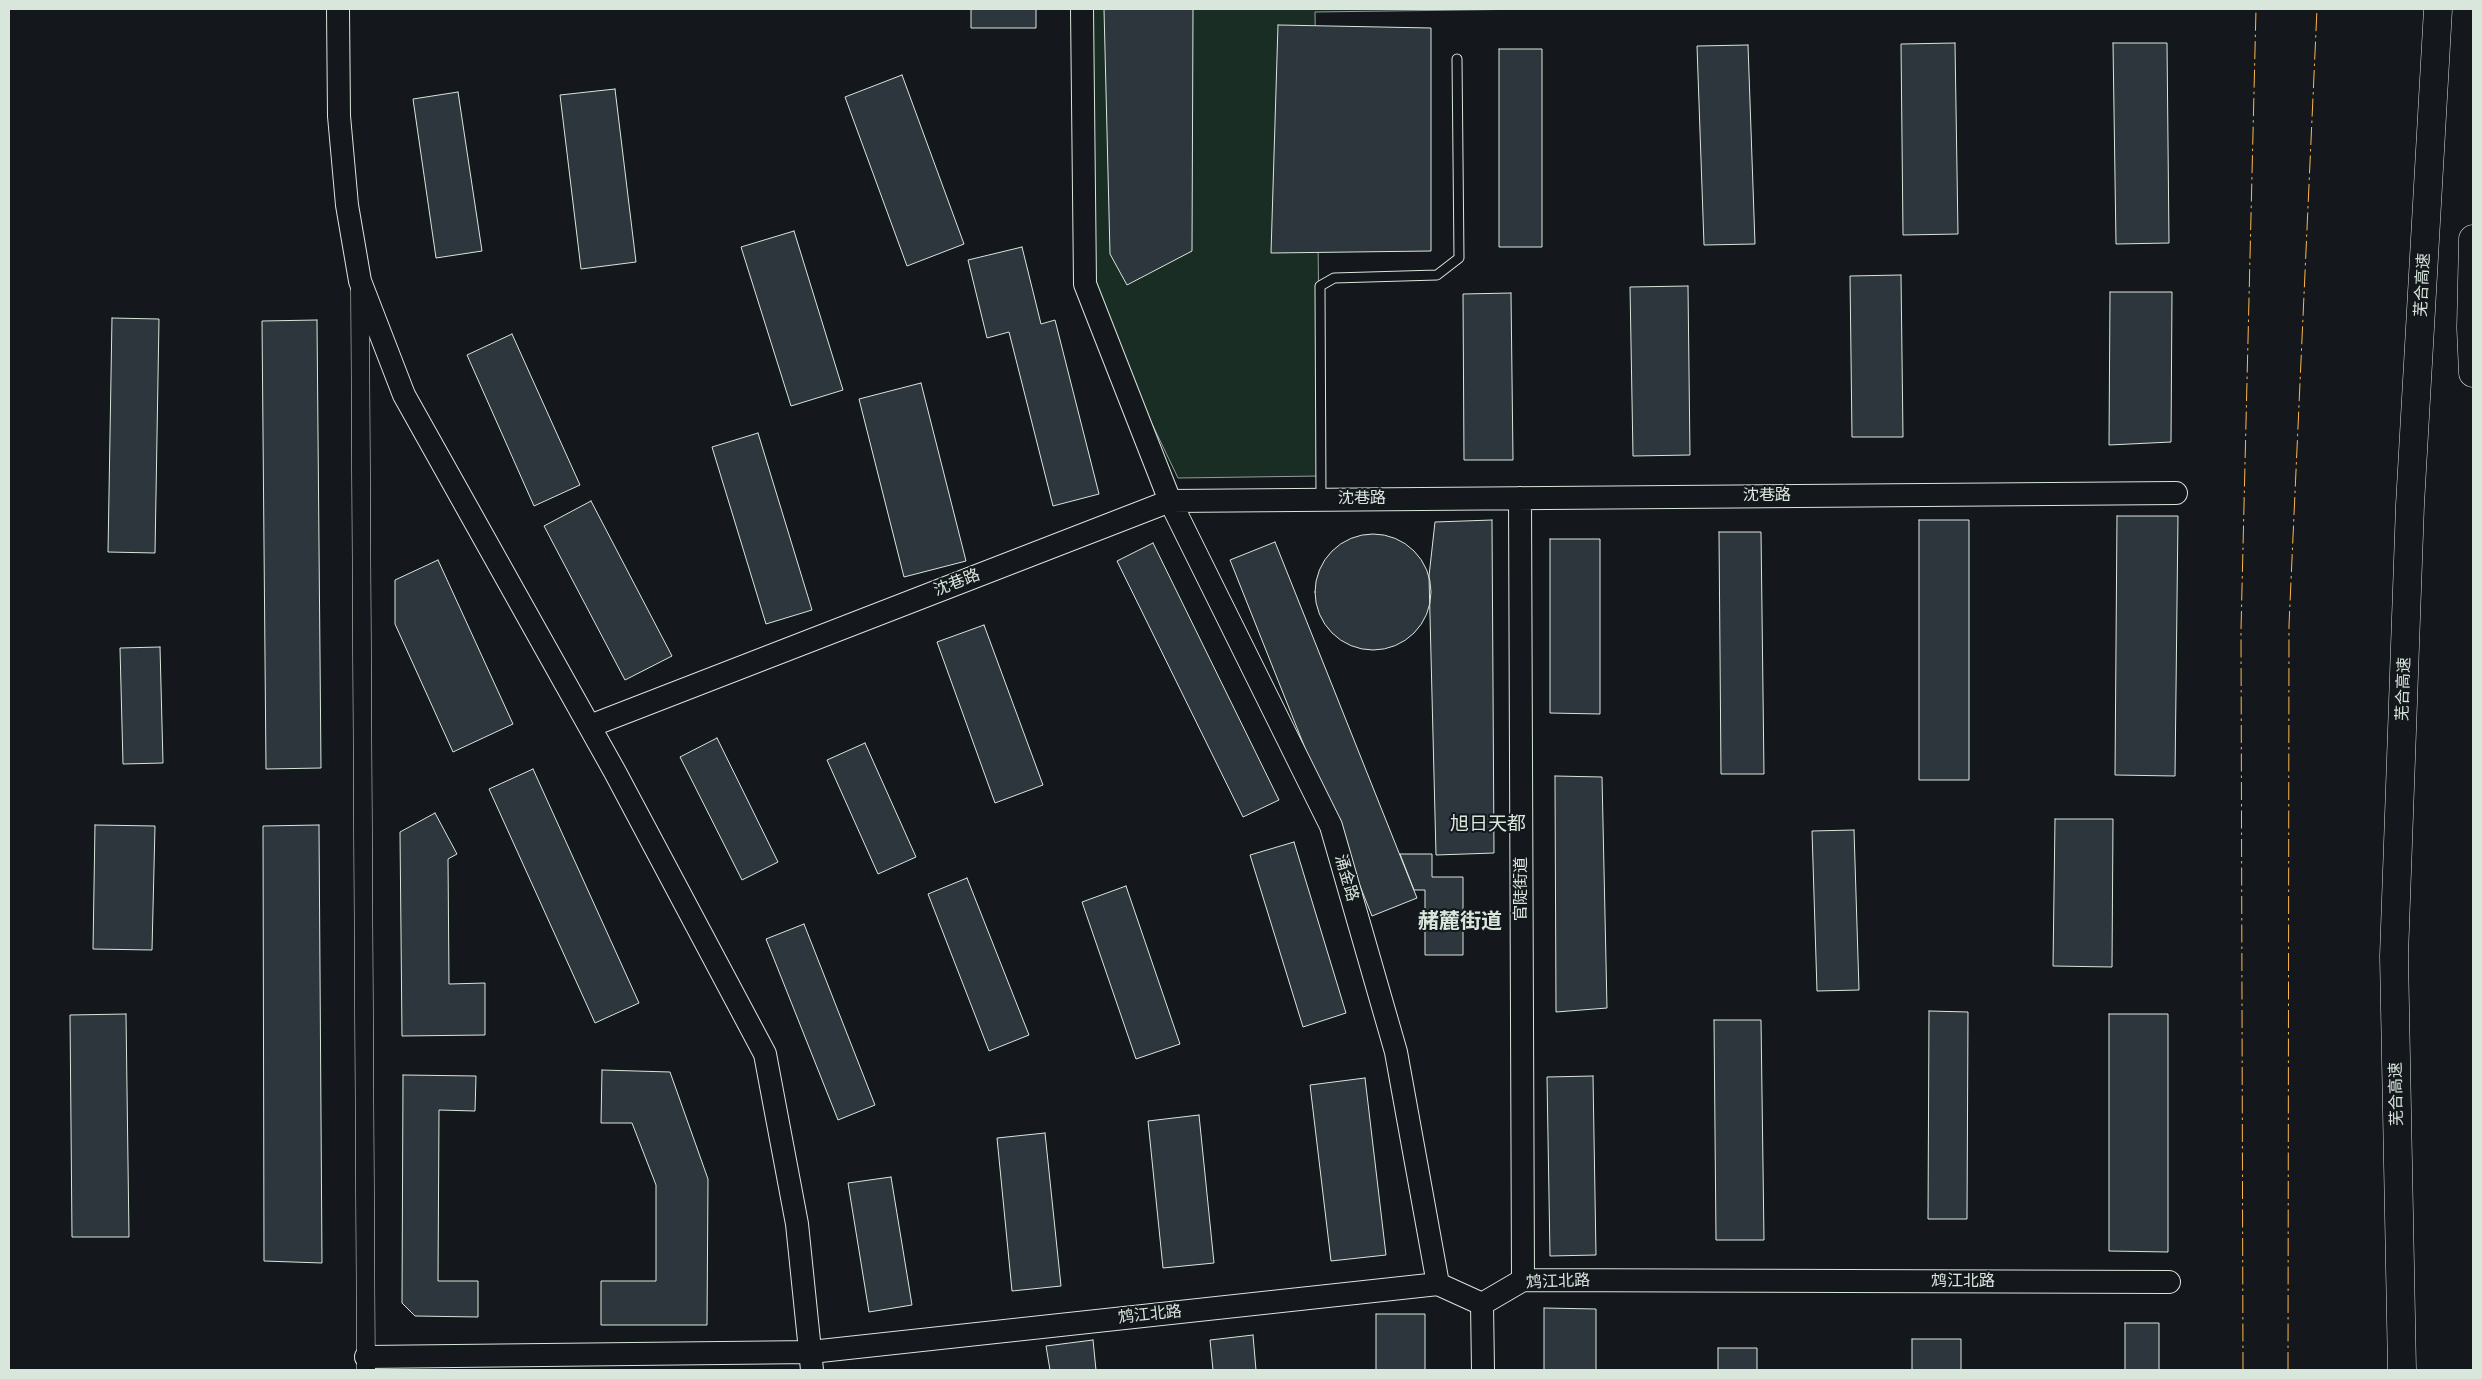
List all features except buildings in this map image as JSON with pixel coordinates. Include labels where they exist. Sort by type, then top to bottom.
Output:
[{"type":"highway","name":"芜合高速","points":[[2402,1370],[2394,956],[2410,505],[2438,9]]},
{"type":"highway","points":[[2473,239],[2471,328],[2473,373]]},
{"type":"street","points":[[338,9],[339,116],[347,205],[360,281],[366,1364]]},
{"type":"street","name":"涌金路","points":[[1082,9],[1085,284],[1170,501],[1331,826],[1396,1052],[1438,1284]]},
{"type":"street","points":[[360,281],[404,395],[590,726],[765,1054],[797,1224],[812,1361]]},
{"type":"street","name":"沈巷路","points":[[590,726],[1170,501],[2176,493]]},
{"type":"street","name":"官陡街道","points":[[1520,498],[1524,1280]]},
{"type":"street","name":"鸩江北路","points":[[1482,1304],[1524,1280],[2168,1282]]},
{"type":"street","points":[[1438,1284],[1482,1304],[1483,1370]]},
{"type":"street","name":"鸩江北路","points":[[366,1364],[812,1361],[1438,1284]]},
{"type":"lane","points":[[1321,500],[1320,286],[1334,278],[1437,275],[1459,258],[1457,60]]},
{"type":"green space","points":[[1088,9],[1536,9],[1315,12],[1321,476],[1178,478],[1085,284]]},
{"type":"power","points":[[2243,1370],[2241,630],[2256,9]]},
{"type":"power","points":[[2288,1370],[2289,625],[2317,9]]},
{"type":"district","name":"旭日天都","points":[[1488,825]]},
{"type":"district","name":"赭麓街道","points":[[1460,922]]}]
